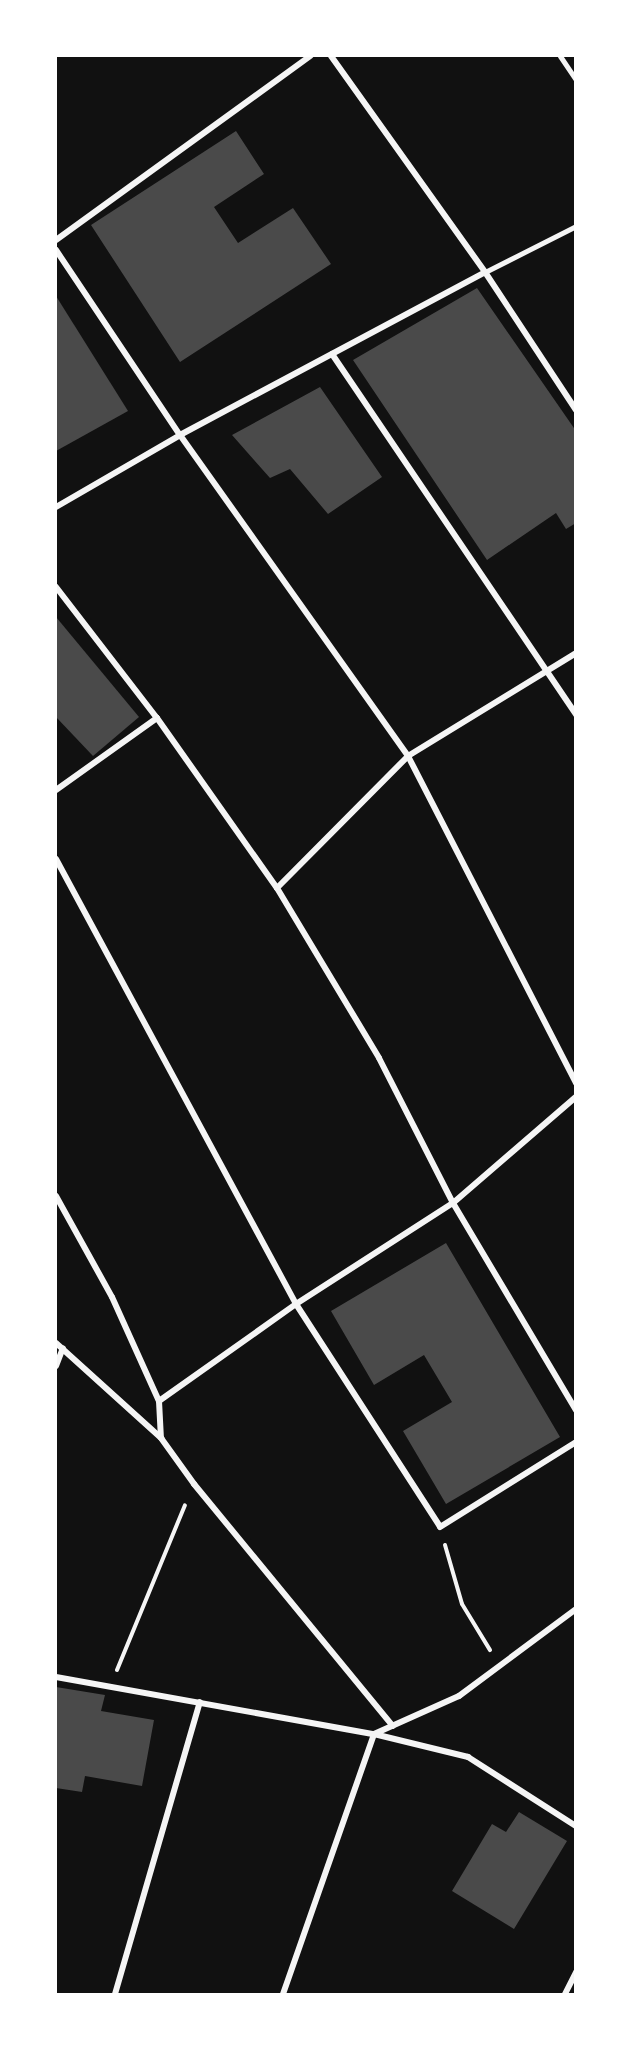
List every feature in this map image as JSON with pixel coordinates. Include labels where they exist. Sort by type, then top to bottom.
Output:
[{"type":"street","points":[[56,240],[310,56]]},
{"type":"street","points":[[331,56],[485,272],[576,410]]},
{"type":"street","points":[[560,56],[576,80]]},
{"type":"street","points":[[56,507],[180,435],[576,226]]},
{"type":"street","points":[[56,250],[180,435],[408,756],[576,1083]]},
{"type":"street","points":[[332,354],[576,715]]},
{"type":"street","points":[[56,587],[157,718],[277,888],[379,1058],[453,1203],[576,1410]]},
{"type":"street","points":[[277,888],[408,756],[576,653]]},
{"type":"street","points":[[56,790],[157,718]]},
{"type":"street","points":[[56,860],[296,1304],[441,1527],[576,1442]]},
{"type":"street","points":[[159,1401],[296,1304],[453,1203],[576,1097]]},
{"type":"street","points":[[56,1196],[112,1297],[159,1401],[161,1438]]},
{"type":"street","points":[[56,1343],[161,1438],[194,1485],[393,1725]]},
{"type":"street","points":[[56,1366],[63,1347]]},
{"type":"street","points":[[283,1995],[374,1734],[459,1696],[499,1664],[576,1609]]},
{"type":"street","points":[[56,1677],[374,1734],[468,1757],[576,1826]]},
{"type":"street","points":[[116,1995],[200,1702]]},
{"type":"street","points":[[565,1995],[576,1972]]},
{"type":"path","points":[[111,1686],[194,1485]]},
{"type":"path","points":[[441,1527],[462,1604],[499,1664]]},
{"type":"building","points":[[236,131],[264,174],[214,207],[238,243],[293,208],[331,264],[180,362],[91,225]]},
{"type":"building","points":[[477,288],[576,431],[576,523],[566,529],[556,513],[487,560],[353,360]]},
{"type":"building","points":[[56,296],[128,411],[56,451]]},
{"type":"building","points":[[320,387],[382,477],[328,514],[290,469],[270,478],[232,435]]},
{"type":"building","points":[[56,617],[139,717],[93,756],[56,717]]},
{"type":"building","points":[[446,1243],[560,1437],[446,1504],[403,1431],[452,1402],[424,1355],[374,1385],[331,1311]]},
{"type":"building","points":[[56,1687],[105,1695],[101,1711],[154,1720],[142,1786],[85,1776],[82,1792],[56,1788]]},
{"type":"building","points":[[519,1812],[567,1841],[514,1929],[452,1891],[492,1824],[506,1832]]}]
